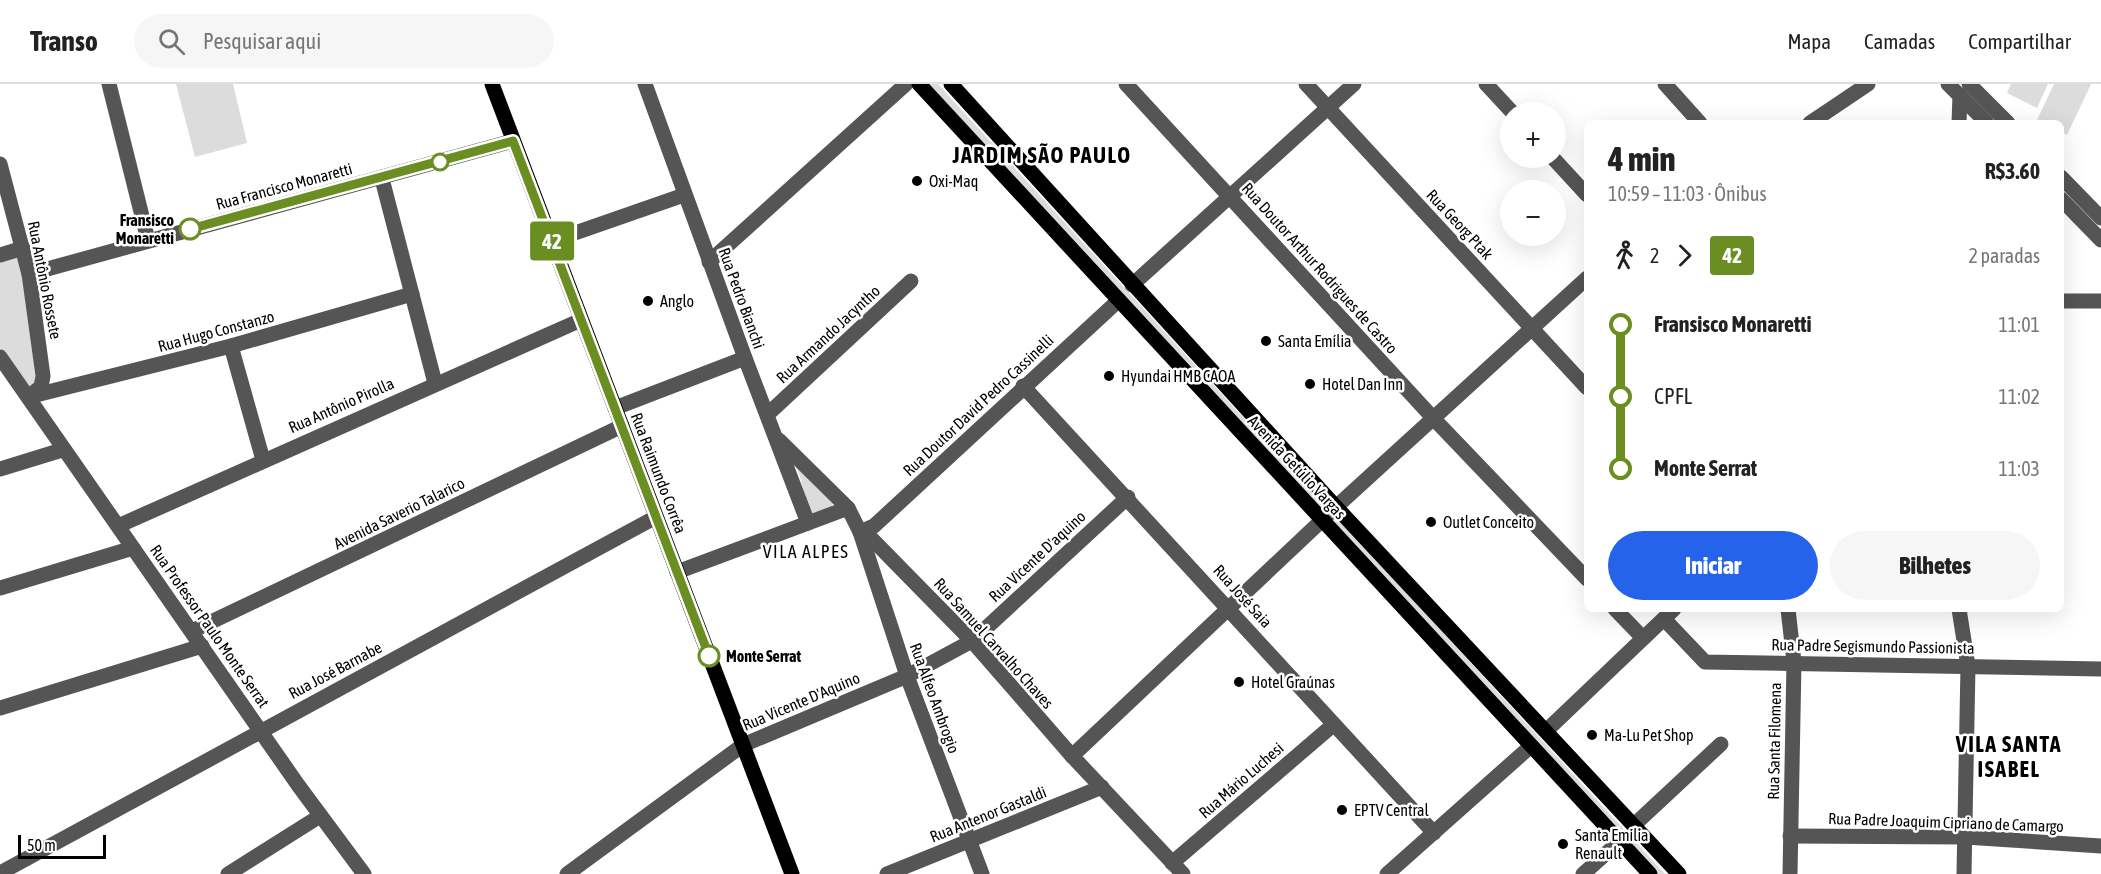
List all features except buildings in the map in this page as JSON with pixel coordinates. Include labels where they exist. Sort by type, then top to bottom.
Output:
[{"type":"main road","name":"Rua Raimundo Corrêa","points":[[492,84],[792,874]]},
{"type":"main road","name":"Avenida Getúlio Vargas","points":[[919,84],[1650,874]]},
{"type":"main road","name":"Avenida Getúlio Vargas","points":[[951,84],[1336,507],[1679,874]]},
{"type":"street","points":[[109,84],[148,240]]},
{"type":"street","name":"Rua Pedro Bianchi","points":[[645,84],[684,195],[745,358],[779,440],[808,523]]},
{"type":"street","points":[[709,262],[906,84]]},
{"type":"street","name":"Rua Doutor Arthur Rodrigues de Castro","points":[[1126,84],[1434,419],[1584,576]]},
{"type":"street","name":"Rua Georg Ptak","points":[[1306,84],[1584,385]]},
{"type":"street","points":[[1132,285],[1354,84]]},
{"type":"street","points":[[1486,84],[1503,102]]},
{"type":"street","points":[[1665,84],[1697,120]]},
{"type":"street","points":[[1814,120],[1868,84]]},
{"type":"street","points":[[1959,88],[1959,120]]},
{"type":"street","points":[[1959,88],[1985,120]]},
{"type":"street","points":[[1959,88],[2004,120]]},
{"type":"street","name":"Rua Francisco Monaretti","points":[[29,274],[513,141]]},
{"type":"street","name":"Rua Antônio Rossete","points":[[0,164],[2,183],[29,274],[44,380],[41,387],[28,397]]},
{"type":"street","points":[[1562,168],[1584,192]]},
{"type":"street","points":[[381,179],[435,383]]},
{"type":"street","points":[[2064,180],[2101,218]]},
{"type":"street","points":[[552,241],[684,195]]},
{"type":"street","points":[[2064,202],[2101,240]]},
{"type":"street","points":[[0,255],[23,248]]},
{"type":"street","name":"Rua Armando Jacyntho","points":[[768,414],[911,281]]},
{"type":"street","points":[[1072,756],[1336,507],[1584,281]]},
{"type":"street","name":"Rua Hugo Constanzo","points":[[28,397],[231,346],[412,294]]},
{"type":"street","name":"Rua Doutor David Pedro Cassinelli","points":[[860,532],[874,526],[1023,386],[1119,300]]},
{"type":"street","points":[[2064,301],[2101,301]]},
{"type":"street","name":"Rua Antônio Pirolla","points":[[118,526],[581,320]]},
{"type":"street","points":[[231,346],[263,460]]},
{"type":"street","points":[[0,357],[28,397]]},
{"type":"street","points":[[615,408],[745,358]]},
{"type":"street","name":"Rua José Saia","points":[[1023,386],[1128,497],[1333,725],[1434,832]]},
{"type":"street","name":"Rua Professor Paulo Monte Serrat","points":[[28,397],[320,816],[363,874]]},
{"type":"street","name":"Avenida Saverio Talarico","points":[[192,632],[622,426]]},
{"type":"street","name":"Rua Samuel Carvalho Chaves","points":[[779,440],[848,508],[860,532],[868,535],[972,641],[1072,756],[1177,868]]},
{"type":"street","points":[[0,469],[63,450]]},
{"type":"street","name":"Rua Vicente D'aquino","points":[[972,641],[1128,497]]},
{"type":"street","points":[[677,572],[848,508]]},
{"type":"street","name":"Rua José Barnabe","points":[[0,873],[656,516]]},
{"type":"street","name":"Rua Alfeo Ambrogio","points":[[860,532],[907,676],[982,874]]},
{"type":"street","points":[[0,588],[133,549]]},
{"type":"street","points":[[1618,612],[1643,638]]},
{"type":"street","name":"Rua Santa Filomena","points":[[1788,612],[1794,662],[1790,874]]},
{"type":"street","points":[[1959,612],[1968,666],[1964,874]]},
{"type":"street","points":[[1546,731],[1669,614]]},
{"type":"street","name":"Rua Padre Segismundo Passionista","points":[[1669,614],[1705,662],[2101,669]]},
{"type":"street","name":"Rua Vicente D'Aquino","points":[[569,873],[743,746],[907,676],[972,641]]},
{"type":"street","points":[[0,708],[202,646]]},
{"type":"street","name":"Rua Mário Luchesi","points":[[1177,868],[1333,725]]},
{"type":"street","points":[[1634,825],[1721,744]]},
{"type":"street","points":[[1387,874],[1531,746]]},
{"type":"street","name":"Rua Antenor Gastaldi","points":[[887,874],[1102,787]]},
{"type":"street","points":[[228,874],[320,816]]},
{"type":"street","name":"Rua Padre Joaquim Cipriano de Camargo","points":[[1790,836],[1965,837],[2101,846]]},
{"type":"street","points":[[1583,874],[1620,841]]},
{"type":"shaded area","points":[[176,84],[233,84],[247,143],[195,157]]},
{"type":"shaded area","points":[[928,84],[938,84],[1326,508],[1322,510]]},
{"type":"shaded area","points":[[2011,84],[2048,84],[2037,108],[2007,93]]},
{"type":"shaded area","points":[[2054,84],[2091,84],[2067,135],[2064,134],[2064,120],[2037,120]]},
{"type":"shaded area","points":[[15,256],[20,261],[36,382],[30,387],[0,348],[0,258]]},
{"type":"shaded area","points":[[797,467],[833,503],[831,508],[814,515],[810,512]]},
{"type":"shaded area","points":[[1336,521],[1343,524],[1665,874],[1657,874],[1335,524]]},
{"type":"bus line","name":"42","points":[[190,229],[381,179],[513,141],[709,656]]},
{"type":"place","name":"Oxi-Maq","points":[[917,181]]},
{"type":"place","name":"Fransisco Monaretti","points":[[190,229]]},
{"type":"place","name":"Anglo","points":[[648,301]]},
{"type":"place","name":"Santa Emília","points":[[1266,341]]},
{"type":"place","name":"Hyundai HMB CAOA","points":[[1109,376]]},
{"type":"place","name":"Hotel Dan Inn","points":[[1310,384]]},
{"type":"place","name":"Outlet Conceito","points":[[1431,522]]},
{"type":"place","name":"Monte Serrat","points":[[709,656]]},
{"type":"place","name":"Hotel Graúnas","points":[[1239,682]]},
{"type":"place","name":"Ma-Lu Pet Shop","points":[[1592,735]]},
{"type":"place","name":"EPTV Central","points":[[1342,810]]},
{"type":"place","name":"Santa Emília Renault","points":[[1563,844]]},
{"type":"district","name":"JARDIM SÃO PAULO","points":[[1042,155]]},
{"type":"district","name":"VILA ALPES","points":[[806,551]]},
{"type":"district","name":"VILA SANTA ISABEL","points":[[2009,756]]}]
